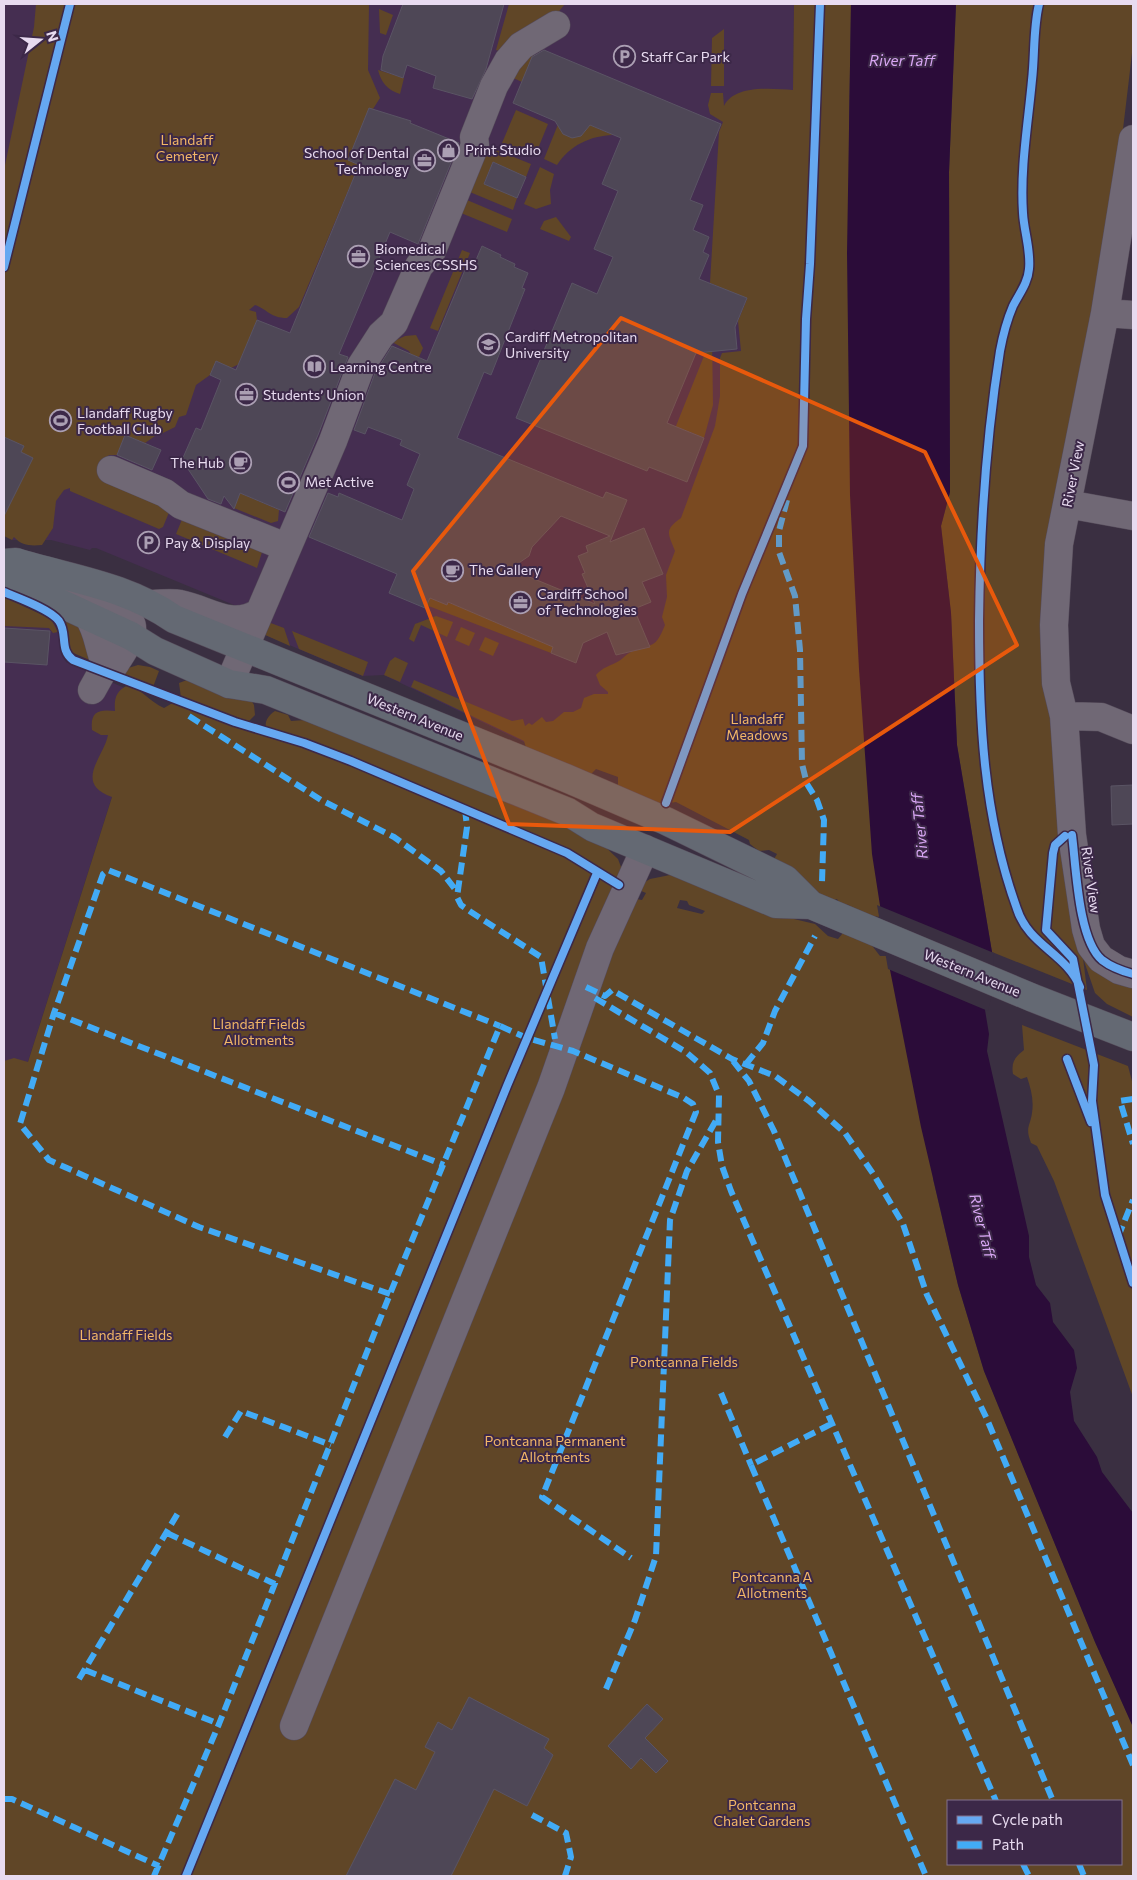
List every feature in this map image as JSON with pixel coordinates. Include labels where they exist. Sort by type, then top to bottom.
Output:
[{"type":"highway","name":"Western Avenue","points":[[4,563],[16,562],[58,575],[77,577],[152,604],[174,619],[566,778],[666,821],[785,879],[811,906]]},
{"type":"highway","name":"Western Avenue","points":[[4,572],[12,581],[131,636],[155,651],[229,684],[266,690],[568,812],[592,827],[776,904],[811,906],[1032,998],[1133,1037]]},
{"type":"street","points":[[229,684],[258,613],[334,441],[361,366],[382,335],[394,323],[419,266],[431,254],[475,145],[474,137],[503,68],[521,46],[556,25]]},
{"type":"street","name":"River View","points":[[1133,139],[1105,313],[1059,544],[1054,625],[1056,683],[1064,716],[1072,834],[1086,929],[1091,946],[1101,959],[1119,970],[1133,974]]},
{"type":"street","points":[[1105,313],[1133,315]]},
{"type":"street","points":[[111,470],[165,493],[182,505],[276,543],[286,550]]},
{"type":"street","points":[[1068,504],[1133,516]]},
{"type":"street","points":[[58,575],[75,595],[130,621],[133,630],[131,636],[115,664],[106,665]]},
{"type":"street","points":[[152,604],[179,603],[230,620],[247,619],[258,613]]},
{"type":"street","points":[[88,616],[98,633],[106,665],[92,690]]},
{"type":"street","points":[[1064,716],[1101,717],[1133,730]]},
{"type":"street","points":[[294,1726],[551,1088],[602,942],[646,849]]},
{"type":"highlighted area","points":[[621,318],[925,452],[1017,645],[730,832],[509,824],[413,571]]},
{"type":"shaded area","points":[[4,4],[65,4],[4,252]]},
{"type":"shaded area","name":"Cardiff Metropolitan University","points":[[347,4],[794,4],[793,94],[774,303],[669,670],[530,745],[384,675],[363,676],[263,634],[267,621],[234,605],[96,548],[90,550],[51,540],[12,540],[52,454]]},
{"type":"shaded area","points":[[4,597],[54,622],[58,632],[61,654],[66,662],[147,698],[129,743],[6,1131],[4,1129]]},
{"type":"green space","name":"Llandaff Cemetery","points":[[36,4],[369,4],[368,70],[380,98],[373,109],[369,109],[348,160],[359,165],[299,307],[287,318],[281,318],[255,305],[249,310],[256,312],[257,320],[239,364],[231,368],[216,362],[210,375],[196,385],[186,415],[179,417],[175,427],[161,434],[156,432],[155,436],[145,443],[125,435],[117,455],[109,455],[103,461],[170,510],[163,527],[159,529],[70,491],[70,488],[64,490],[56,501],[53,528],[42,545],[27,545],[14,537],[12,540],[4,536],[4,170],[34,27]]},
{"type":"green space","points":[[509,4],[565,4],[555,16],[504,52],[496,50]]},
{"type":"green space","name":"Llandaff Meadows","points":[[794,4],[851,4],[849,129],[889,868],[880,917],[854,913],[849,905],[840,904],[837,899],[830,902],[808,891],[770,866],[777,854],[769,850],[759,851],[750,844],[749,840],[676,802],[657,805],[618,789],[618,777],[596,769],[591,774],[527,751],[524,741],[411,687],[414,680],[512,721],[523,719],[525,726],[529,723],[532,725],[542,717],[546,722],[553,721],[564,712],[573,712],[581,708],[584,698],[594,694],[608,694],[600,685],[596,675],[629,653],[652,644],[662,633],[665,625],[662,617],[667,597],[666,575],[675,551],[669,532],[672,526],[681,518],[715,426],[720,396],[720,358],[722,353],[741,351],[738,321],[747,299],[710,283],[719,132],[723,122],[710,114],[708,105],[711,93],[723,93],[724,106],[729,99],[745,91],[755,89],[793,90]]},
{"type":"green space","points":[[956,4],[1133,4],[1133,44],[1053,713],[1097,942],[1133,965],[1133,1017],[1107,1004],[1095,993],[1083,958],[1087,990],[992,952],[957,745],[951,613],[941,526],[950,492],[949,172]]},
{"type":"green space","points":[[379,9],[393,15],[386,35],[380,33]]},
{"type":"green space","points":[[724,29],[724,86],[711,86],[712,38]]},
{"type":"green space","points":[[535,52],[522,82],[509,76]]},
{"type":"green space","points":[[378,70],[404,78],[400,94],[385,85]]},
{"type":"green space","points":[[516,110],[548,124],[535,156],[502,143]]},
{"type":"green space","points":[[559,122],[588,124],[613,135],[596,137],[581,143],[568,152],[557,165],[544,159]]},
{"type":"green space","points":[[484,145],[531,164],[526,177],[493,162],[484,183],[517,198],[513,210],[465,190]]},
{"type":"green space","points":[[540,167],[554,174],[550,190],[551,204],[536,209],[524,204]]},
{"type":"green space","points":[[467,200],[512,219],[507,232],[461,213]]},
{"type":"green space","points":[[556,217],[571,237],[569,241],[540,229],[544,221]]},
{"type":"green space","points":[[462,250],[470,253],[438,331],[430,328]]},
{"type":"green space","points":[[416,335],[423,348],[419,357],[411,355],[409,351],[392,342],[405,336]]},
{"type":"green space","points":[[712,336],[713,405],[704,438],[690,432],[674,431]]},
{"type":"green space","points":[[240,493],[279,510],[278,521],[271,523],[234,508]]},
{"type":"green space","points":[[183,517],[263,549],[257,568],[176,534]]},
{"type":"green space","points":[[4,597],[51,619],[58,632],[53,633],[49,628],[4,626]]},
{"type":"green space","points":[[429,597],[557,636],[551,653],[426,605]]},
{"type":"green space","points":[[436,616],[453,622],[447,637],[421,625],[414,642],[409,639],[415,624]]},
{"type":"green space","points":[[63,617],[85,626],[92,661],[71,652]]},
{"type":"green space","points":[[268,622],[284,628],[290,646],[263,634]]},
{"type":"green space","points":[[461,627],[475,633],[469,646],[455,640]]},
{"type":"green space","points":[[292,631],[368,662],[363,676],[299,649]]},
{"type":"green space","points":[[485,637],[499,643],[493,656],[479,650]]},
{"type":"green space","points":[[395,657],[408,663],[400,682],[384,675],[390,661]]},
{"type":"green space","points":[[138,665],[159,671],[153,687],[120,674],[125,669]]},
{"type":"green space","points":[[188,677],[250,698],[254,705],[255,715],[246,724],[213,719],[288,743],[288,736],[281,740],[275,738],[266,727],[267,719],[275,711],[288,715],[291,721],[305,720],[365,734],[599,841],[618,859],[621,867],[620,875],[636,899],[642,900],[646,893],[639,890],[642,884],[650,879],[675,874],[782,908],[794,919],[815,924],[828,936],[838,939],[847,928],[870,943],[880,956],[895,956],[939,1174],[933,1179],[958,1285],[984,1371],[1095,1642],[1133,1727],[1133,1876],[4,1876],[4,1061],[14,1058],[28,1062],[112,797],[100,791],[94,784],[94,769],[108,735],[101,735],[92,730],[92,719],[100,711],[115,711],[117,695],[128,685],[164,708],[181,698],[179,683],[187,680]],"holes":[[[563,849],[585,859],[597,869],[598,878],[560,854]],[[680,900],[687,901],[689,905],[705,911],[702,914],[677,908]]]},
{"type":"green space","points":[[1022,1025],[1128,1066],[1133,1085],[1133,1397],[1054,1181],[1037,1146],[1031,1143],[1029,1138],[1028,1130],[1033,1108],[1031,1090],[1027,1077],[1021,1079],[1013,1074],[1014,1060],[1024,1050]]},
{"type":"water","name":"River Taff","points":[[851,4],[956,4],[949,172],[950,492],[941,526],[951,613],[957,745],[992,952],[985,1010],[989,1034],[987,1051],[1029,1236],[1029,1257],[1036,1285],[1050,1303],[1053,1322],[1074,1350],[1077,1368],[1070,1392],[1074,1421],[1097,1457],[1102,1472],[1133,1513],[1133,1727],[1095,1642],[984,1371],[958,1285],[921,1127],[890,970],[872,854],[859,669],[850,495],[847,253]]},
{"type":"pier","points":[[877,905],[994,953],[993,990],[988,1011],[888,969]]},
{"type":"building","points":[[403,4],[504,4],[486,69],[472,99],[433,88],[436,76],[407,65],[403,78],[381,70],[383,56]]},
{"type":"building","points":[[544,50],[721,124],[690,200],[703,205],[693,230],[709,237],[703,252],[709,255],[699,279],[747,298],[735,327],[737,349],[696,353],[667,423],[704,438],[687,482],[649,467],[647,471],[516,418],[572,283],[597,294],[613,257],[594,249],[618,191],[602,184],[621,138],[590,125],[581,136],[572,138],[563,134],[555,121],[513,103],[532,57]]},
{"type":"building","points":[[369,108],[411,121],[410,123],[459,143],[418,244],[390,232],[339,354],[348,357],[318,435],[285,512],[240,493],[234,509],[224,496],[221,504],[208,499],[182,460],[196,428],[201,430],[221,380],[210,375],[216,361],[236,370],[257,320],[290,333],[359,165],[348,160]]},
{"type":"building","points":[[493,162],[526,177],[517,198],[484,184]]},
{"type":"building","points":[[482,246],[515,264],[514,267],[528,273],[522,288],[525,289],[491,375],[484,372],[457,438],[603,498],[606,492],[627,500],[610,542],[644,528],[663,574],[642,582],[651,602],[634,609],[650,647],[616,655],[607,632],[583,643],[576,663],[551,653],[553,647],[448,602],[447,605],[430,598],[425,608],[389,593],[397,574],[309,537],[328,493],[338,497],[339,493],[402,520],[414,489],[407,485],[420,454],[400,445],[402,440],[368,427],[365,434],[354,430],[375,373],[392,346],[427,361],[467,265],[473,267]],"holes":[[[561,516],[610,536],[586,546],[588,552],[578,556],[585,573],[582,574],[595,604],[510,569],[529,556],[532,547]]]},
{"type":"building","points":[[125,435],[161,450],[152,470],[117,455]]},
{"type":"building","points":[[4,437],[24,446],[21,452],[33,458],[4,516]]},
{"type":"building","points":[[4,628],[50,631],[47,665],[4,662]]},
{"type":"building","points":[[1133,785],[1133,824],[1112,825],[1111,786]]},
{"type":"building","points":[[469,1697],[549,1739],[544,1748],[553,1755],[527,1806],[494,1789],[451,1876],[346,1876],[395,1779],[416,1790],[435,1752],[425,1747],[438,1722],[452,1730]]},
{"type":"building","points":[[647,1704],[663,1719],[645,1738],[668,1761],[656,1773],[641,1758],[631,1769],[608,1746]]},
{"type":"marked path","points":[[787,500],[779,531],[779,552],[795,596],[800,650],[802,764],[807,784],[817,800],[824,820],[822,882]]},
{"type":"marked path","points":[[189,716],[321,800],[394,837],[441,871],[458,893]]},
{"type":"marked path","points":[[465,809],[467,827],[457,897],[461,905],[541,957],[555,1039]]},
{"type":"marked path","points":[[390,1294],[199,1227],[49,1160],[20,1124],[54,1013],[103,874],[108,870],[500,1026]]},
{"type":"marked path","points":[[746,1064],[763,1043],[775,1011],[815,936]]},
{"type":"marked path","points":[[586,987],[605,996],[612,990],[732,1059],[775,1076],[809,1101],[845,1133],[874,1175],[903,1224],[927,1295],[986,1417],[1133,1765]]},
{"type":"marked path","points":[[595,998],[686,1052],[710,1073],[719,1095],[718,1142],[722,1166],[731,1191],[996,1800]]},
{"type":"marked path","points":[[54,1013],[444,1165]]},
{"type":"marked path","points":[[154,1876],[219,1724],[390,1294],[500,1026],[527,1038],[573,1051],[684,1098],[693,1104],[696,1112],[542,1497],[631,1558]]},
{"type":"marked path","points":[[733,1061],[749,1081],[774,1131],[1053,1800]]},
{"type":"marked path","points":[[1133,1099],[1120,1101],[1133,1144]]},
{"type":"marked path","points":[[606,1689],[635,1620],[656,1556],[670,1220],[687,1171],[718,1117]]},
{"type":"marked path","points":[[1118,1237],[1133,1200]]},
{"type":"marked path","points":[[721,1393],[751,1465]]},
{"type":"marked path","points":[[225,1437],[241,1411],[331,1445]]},
{"type":"marked path","points":[[831,1424],[751,1465],[926,1876]]},
{"type":"marked path","points":[[79,1679],[178,1513]]},
{"type":"marked path","points":[[167,1533],[275,1584]]},
{"type":"marked path","points":[[85,1670],[219,1724]]},
{"type":"marked path","points":[[4,1799],[12,1799],[159,1866]]},
{"type":"marked path","points":[[532,1815],[566,1833],[571,1857],[565,1876]]},
{"type":"marked path","points":[[1024,1865],[1029,1876]]},
{"type":"marked path","points":[[1079,1865],[1084,1876]]},
{"type":"cycle path","points":[[4,267],[70,4]]},
{"type":"cycle path","points":[[666,803],[742,594],[803,446],[806,319],[810,264],[820,4]]},
{"type":"cycle path","points":[[1039,4],[1022,196],[1029,269],[1025,284],[1011,311],[1002,339],[987,451],[982,519],[979,621],[980,695],[985,767],[990,803],[1006,874],[1017,909],[1030,932],[1066,966],[1074,975],[1080,987]]},
{"type":"cycle path","points":[[4,592],[33,604],[55,617],[62,626],[66,652],[73,660],[235,722],[304,743],[351,761],[567,853],[619,885]]},
{"type":"cycle path","points":[[1072,835],[1083,920],[1094,950],[1109,965],[1133,974]]},
{"type":"cycle path","points":[[1065,836],[1055,845],[1053,853],[1046,930],[1073,959],[1094,1065],[1092,1101],[1105,1195],[1133,1283]]},
{"type":"cycle path","points":[[186,1876],[507,1086],[597,873]]},
{"type":"cycle path","points":[[1067,1059],[1091,1122]]},
{"type":"place","name":"Staff Car Park","points":[[625,57]]},
{"type":"place","name":"Print Studio","points":[[449,150]]},
{"type":"place","name":"School of Dental Technology","points":[[425,161]]},
{"type":"place","name":"Biomedical Sciences CSSHS","points":[[359,257]]},
{"type":"place","name":"Cardiff Metropolitan University","points":[[489,345]]},
{"type":"place","name":"Learning Centre","points":[[314,367]]},
{"type":"place","name":"Students’ Union","points":[[247,395]]},
{"type":"place","name":"Llandaff Rugby Football Club","points":[[61,421]]},
{"type":"place","name":"The Hub","points":[[240,463]]},
{"type":"place","name":"Met Active","points":[[289,482]]},
{"type":"place","name":"Pay & Display","points":[[149,543]]},
{"type":"place","name":"The Gallery","points":[[453,570]]},
{"type":"place","name":"Cardiff School of Technologies","points":[[521,602]]},
{"type":"park label","name":"Llandaff Fields Allotments","points":[[259,1032]]},
{"type":"park label","name":"Llandaff Fields","points":[[126,1335]]},
{"type":"park label","name":"Pontcanna Fields","points":[[684,1362]]},
{"type":"park label","name":"Pontcanna Permanent Allotments","points":[[555,1449]]},
{"type":"park label","name":"Pontcanna A Allotments","points":[[772,1585]]},
{"type":"park label","name":"Pontcanna Chalet Gardens","points":[[762,1814]]}]
